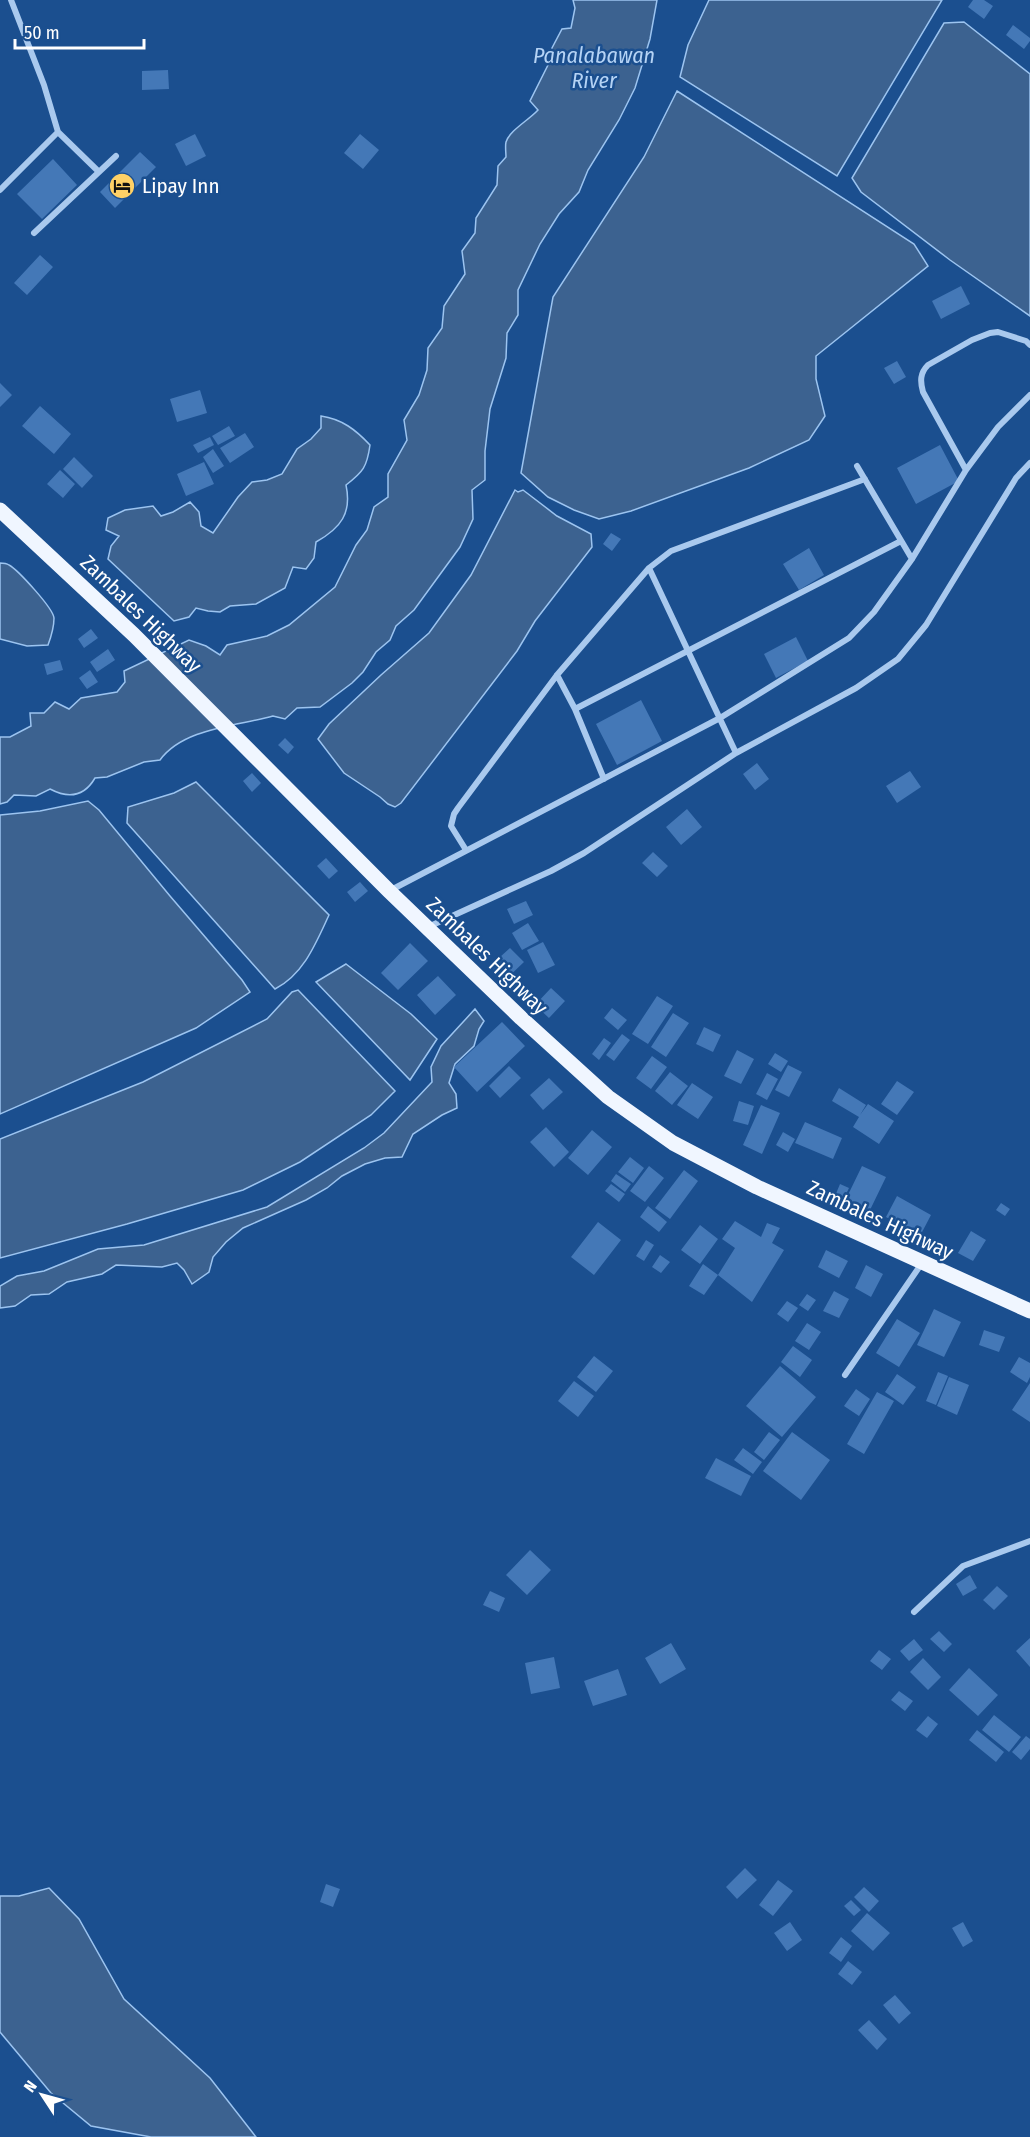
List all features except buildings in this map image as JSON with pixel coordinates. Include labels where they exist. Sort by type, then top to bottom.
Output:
[{"type":"main road","name":"Zambales Highway","points":[[0,510],[134,635],[389,891],[521,1018],[608,1097],[673,1143],[758,1187],[1030,1311]]},
{"type":"street","points":[[11,0],[44,85],[58,132],[98,171]]},
{"type":"street","points":[[0,190],[58,132]]},
{"type":"street","points":[[34,233],[116,156]]},
{"type":"street","points":[[966,470],[923,392],[920,383],[924,370],[928,365],[963,345],[990,333],[998,332],[1026,341],[1030,345]]},
{"type":"street","points":[[389,891],[720,718],[849,638],[874,612],[912,559],[966,470],[998,428],[1030,395]]},
{"type":"street","points":[[428,927],[551,871],[584,853],[736,753],[856,688],[898,659],[926,625],[1016,478],[1030,463]]},
{"type":"street","points":[[857,465],[912,559]]},
{"type":"street","points":[[466,850],[453,832],[454,814],[557,675],[649,568],[671,551],[865,479]]},
{"type":"street","points":[[575,709],[901,541]]},
{"type":"street","points":[[649,568],[736,753]]},
{"type":"street","points":[[557,675],[575,709],[604,779]]},
{"type":"street","points":[[845,1375],[922,1263]]},
{"type":"street","points":[[914,1612],[963,1566],[1030,1541]]},
{"type":"water","name":"Panalabawan River","points":[[573,0],[657,0],[650,39],[635,88],[619,120],[588,170],[579,192],[559,214],[540,244],[518,290],[518,315],[507,333],[506,358],[490,409],[485,451],[485,480],[472,490],[473,519],[460,547],[414,610],[396,626],[390,640],[376,652],[363,672],[320,707],[297,708],[285,719],[273,716],[196,735],[170,749],[160,760],[144,762],[107,777],[95,778],[86,789],[76,794],[64,794],[50,789],[36,796],[14,795],[7,802],[0,804],[0,737],[10,737],[31,726],[30,713],[44,713],[55,702],[69,709],[81,698],[117,692],[125,682],[124,671],[189,640],[206,646],[220,655],[227,645],[267,636],[289,625],[335,587],[356,545],[367,530],[374,507],[388,497],[388,474],[407,440],[404,420],[419,395],[427,370],[428,348],[442,328],[444,306],[465,274],[462,251],[475,233],[476,218],[497,185],[498,166],[506,157],[508,138],[538,110],[530,101],[549,63],[552,48],[562,29],[571,28],[575,8]]},
{"type":"water","points":[[709,0],[942,0],[837,176],[680,77],[688,45]]},
{"type":"water","points":[[964,22],[1030,74],[1030,316],[950,260],[861,192],[852,178],[944,23]]},
{"type":"water","points":[[677,91],[914,244],[928,266],[816,356],[816,379],[825,416],[809,440],[749,468],[631,511],[599,519],[548,497],[521,473],[553,297],[644,157]]},
{"type":"water","points":[[321,416],[336,420],[354,430],[370,445],[369,453],[366,464],[346,485],[347,504],[343,519],[325,537],[316,542],[314,558],[306,569],[293,567],[285,588],[256,604],[230,606],[220,612],[196,608],[189,617],[174,621],[108,559],[111,546],[119,536],[106,530],[108,518],[125,510],[153,506],[161,516],[190,502],[199,512],[201,526],[213,533],[238,497],[252,482],[267,480],[282,474],[297,449],[321,428]]},
{"type":"water","points":[[515,490],[518,492],[523,490],[557,516],[591,534],[592,547],[535,621],[517,651],[401,803],[395,807],[344,773],[318,739],[329,724],[429,633],[471,575]]},
{"type":"water","points":[[0,563],[8,564],[20,574],[52,613],[54,618],[48,645],[27,646],[0,639]]},
{"type":"water","points":[[196,782],[329,915],[308,957],[294,975],[275,989],[127,823],[128,807],[174,793]]},
{"type":"water","points":[[88,801],[99,810],[250,992],[196,1028],[0,1114],[0,815],[40,811]]},
{"type":"water","points":[[346,964],[411,1014],[437,1039],[410,1080],[316,982]]},
{"type":"water","points":[[298,990],[395,1091],[371,1115],[300,1162],[243,1190],[0,1258],[0,1139],[143,1082],[267,1019],[292,992]]},
{"type":"water","points":[[475,1009],[484,1021],[474,1046],[455,1064],[449,1083],[456,1094],[457,1108],[413,1134],[402,1157],[385,1158],[365,1164],[306,1200],[243,1228],[213,1257],[209,1272],[192,1284],[177,1263],[162,1267],[116,1265],[102,1274],[67,1282],[49,1294],[31,1295],[15,1306],[0,1308],[0,1286],[17,1276],[44,1271],[98,1249],[144,1245],[267,1207],[364,1148],[384,1133],[432,1082],[431,1067],[441,1046]]},
{"type":"water","points":[[49,1888],[79,1919],[124,1999],[210,2078],[256,2137],[151,2137],[91,2126],[51,2093],[0,2032],[0,1896],[19,1896]]},
{"type":"place","name":"Lipay Inn","points":[[122,186]]}]
